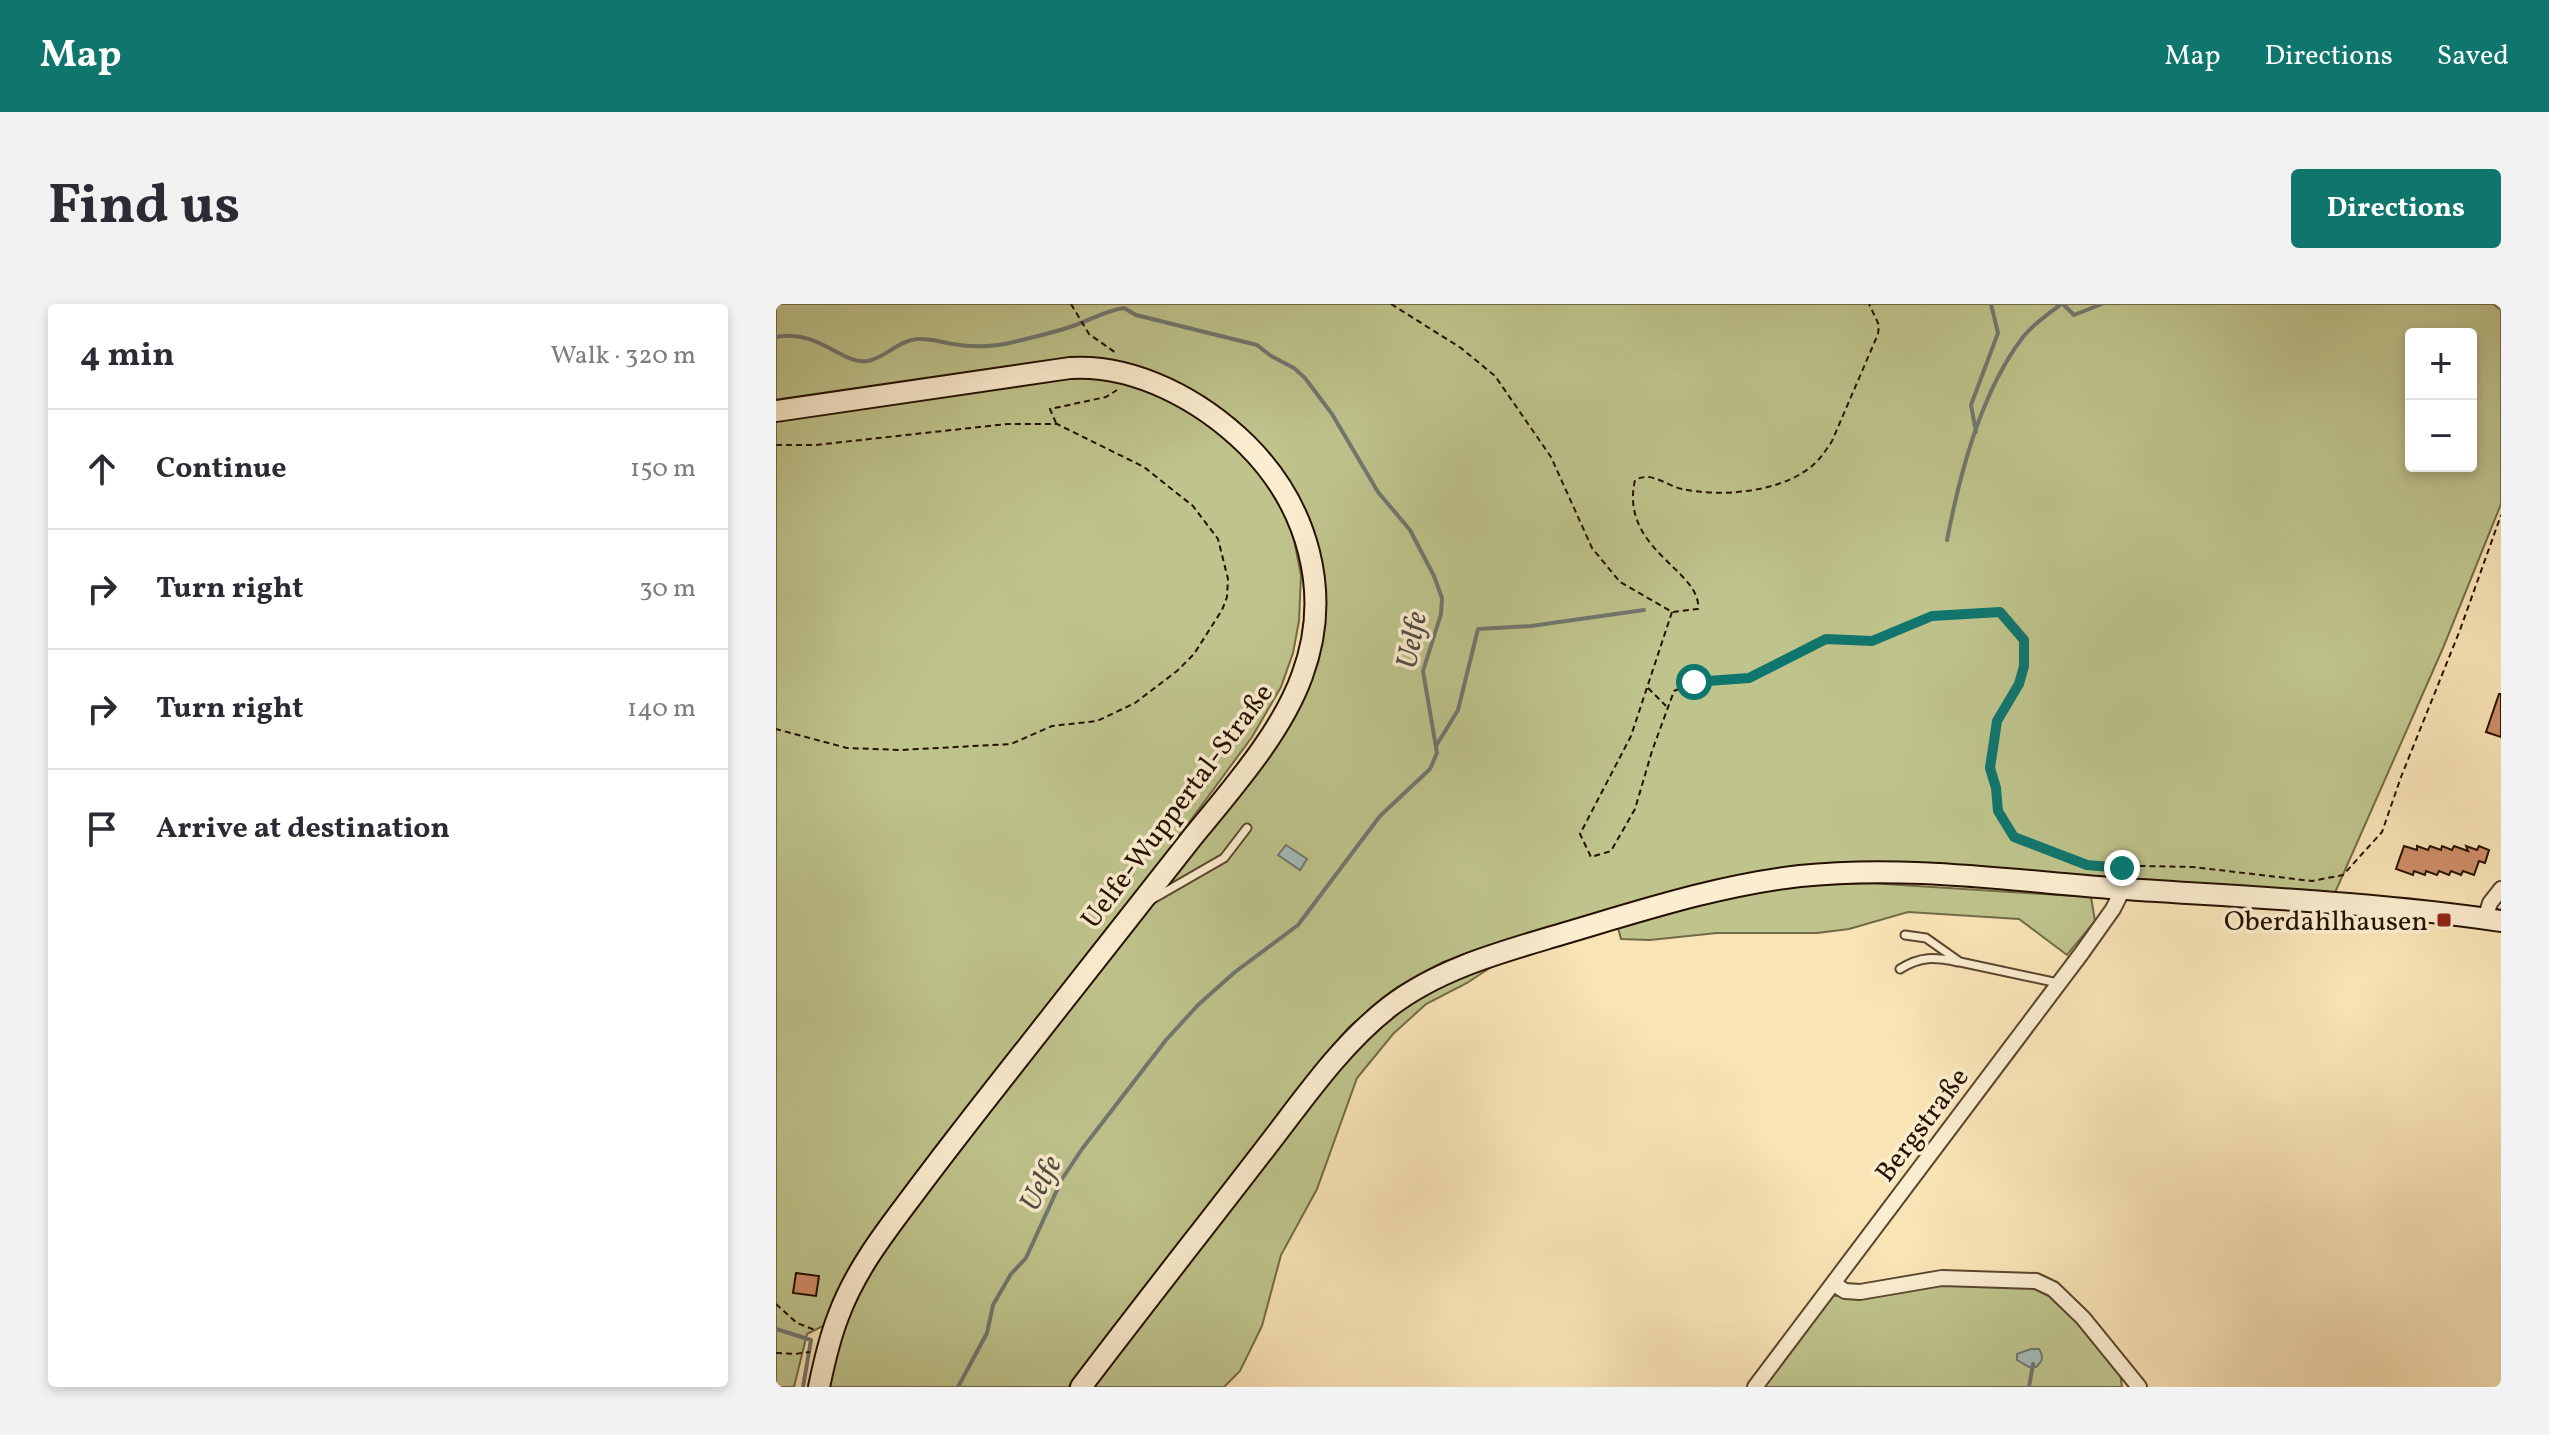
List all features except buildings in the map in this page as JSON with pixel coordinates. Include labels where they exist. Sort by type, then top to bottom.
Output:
[{"type":"main road","name":"Uelfe-Wuppertal-Straße","points":[[776,411],[1070,368],[1100,368],[1133,376],[1197,405],[1256,455],[1281,487],[1298,518],[1312,561],[1316,600],[1313,636],[1303,673],[1286,709],[1221,802],[945,1152],[871,1252],[848,1294],[831,1335],[819,1387]]},
{"type":"main road","points":[[1081,1387],[1337,1056],[1393,1004],[1438,977],[1500,953],[1666,904],[1738,886],[1797,876],[1896,874],[2414,909],[2493,920]]},
{"type":"street","name":"Bergstraße","points":[[1755,1387],[2113,909],[2123,889]]},
{"type":"street","points":[[2493,920],[2490,903],[2501,889]]},
{"type":"street","points":[[1834,1284],[1851,1292],[1942,1278],[2036,1281],[2053,1289],[2083,1318],[2139,1387]]},
{"type":"lane","points":[[1137,908],[1224,858],[1247,828]]},
{"type":"lane","points":[[1905,935],[1926,938],[1960,962]]},
{"type":"lane","points":[[1900,969],[1929,956],[2058,983]]},
{"type":"path","points":[[1057,424],[1050,409],[1106,397],[1133,376],[1125,361],[1095,340],[1071,304]]},
{"type":"path","points":[[1391,304],[1461,348],[1495,376],[1551,457],[1592,548],[1620,582],[1672,612],[1698,609],[1699,602],[1689,584],[1658,554],[1642,532],[1634,505],[1635,480],[1646,476],[1684,489],[1722,491],[1764,487],[1806,471],[1832,441],[1878,334],[1879,325],[1869,304]]},
{"type":"path","points":[[776,445],[815,445],[1007,424],[1057,424],[1144,467],[1193,506],[1218,539],[1228,579],[1227,597],[1215,624],[1194,654],[1135,703],[1118,713],[1088,723],[1052,726],[1011,744],[901,750],[847,748],[776,729]]},
{"type":"path","points":[[1672,612],[1631,736],[1580,834],[1591,857],[1611,851],[1635,809],[1674,691],[1694,682],[1749,678],[1826,639],[1872,641],[1932,616],[2000,612],[2024,640],[2024,666],[2019,684],[1997,721],[1990,768],[1998,811],[2014,837],[2087,865],[2193,867],[2312,881],[2343,875],[2382,832],[2501,515]]},
{"type":"path","points":[[1647,687],[1668,708]]},
{"type":"path","points":[[776,1304],[797,1323],[831,1335]]},
{"type":"path","points":[[776,1353],[811,1351]]},
{"type":"green space","points":[[776,304],[2493,304],[2501,310],[2501,504],[2443,648],[2334,895],[2114,880],[1715,881],[1443,962],[1396,988],[1349,1027],[1068,1387],[819,1387],[848,1294],[1270,735],[1313,636],[1298,518],[1213,417],[1100,368],[776,411]]},
{"type":"green space","points":[[1099,370],[1178,399],[1250,458],[1273,491],[1292,530],[1301,575],[1299,621],[1293,653],[1281,687],[1252,737],[1115,923],[937,1145],[829,1323],[807,1334],[794,1387],[776,1387],[776,415]]},
{"type":"green space","points":[[1870,883],[2091,897],[2095,921],[2067,955],[2019,919],[1908,912],[1849,929],[1817,933],[1717,933],[1650,940],[1621,939],[1618,928],[1704,904],[1793,886]]},
{"type":"green space","points":[[1508,956],[1467,983],[1426,1004],[1393,1034],[1357,1078],[1317,1189],[1281,1255],[1262,1326],[1240,1371],[1224,1387],[1094,1387],[1339,1066],[1358,1046],[1417,1000],[1459,977]]},
{"type":"green space","points":[[1998,1279],[2052,1290],[2120,1371],[2122,1387],[1757,1387],[1828,1296],[1854,1296],[1900,1287]]},
{"type":"water","points":[[1286,845],[1307,859],[1300,870],[1278,855]]},
{"type":"water","points":[[2039,1349],[2042,1354],[2036,1367],[2029,1367],[2017,1360],[2017,1354]]},
{"type":"waterway","points":[[1976,432],[1971,405],[1998,333],[1991,304]]},
{"type":"waterway","points":[[1947,540],[1974,434],[1995,382],[2023,337],[2061,304]]},
{"type":"waterway","points":[[2063,304],[2074,315],[2102,304]]},
{"type":"waterway","name":"Uelfe","points":[[776,337],[804,338],[849,358],[868,361],[910,340],[927,339],[968,346],[999,345],[1058,331],[1124,308],[1136,315],[1257,345],[1305,378],[1332,414],[1378,492],[1410,530],[1442,598],[1441,614],[1423,671],[1437,753],[1430,769],[1380,816],[1298,925],[1235,972],[1198,1005],[1166,1040],[1082,1149],[1062,1179],[1026,1258],[1011,1274],[993,1305],[987,1333],[958,1387]]},
{"type":"waterway","points":[[1436,746],[1458,710],[1478,629],[1531,626],[1644,610]]},
{"type":"waterway","points":[[776,1329],[811,1340],[803,1387]]},
{"type":"waterway","points":[[2029,1387],[2033,1364]]},
{"type":"place","name":"Oberdahlhausen","points":[[2444,920]]},
{"type":"route","points":[[1694,682],[1749,678],[1826,639],[1872,641],[1932,616],[2000,612],[2024,640],[2024,666],[2019,684],[1997,721],[1990,768],[1998,811],[2014,837],[2087,865],[2122,868]]}]
